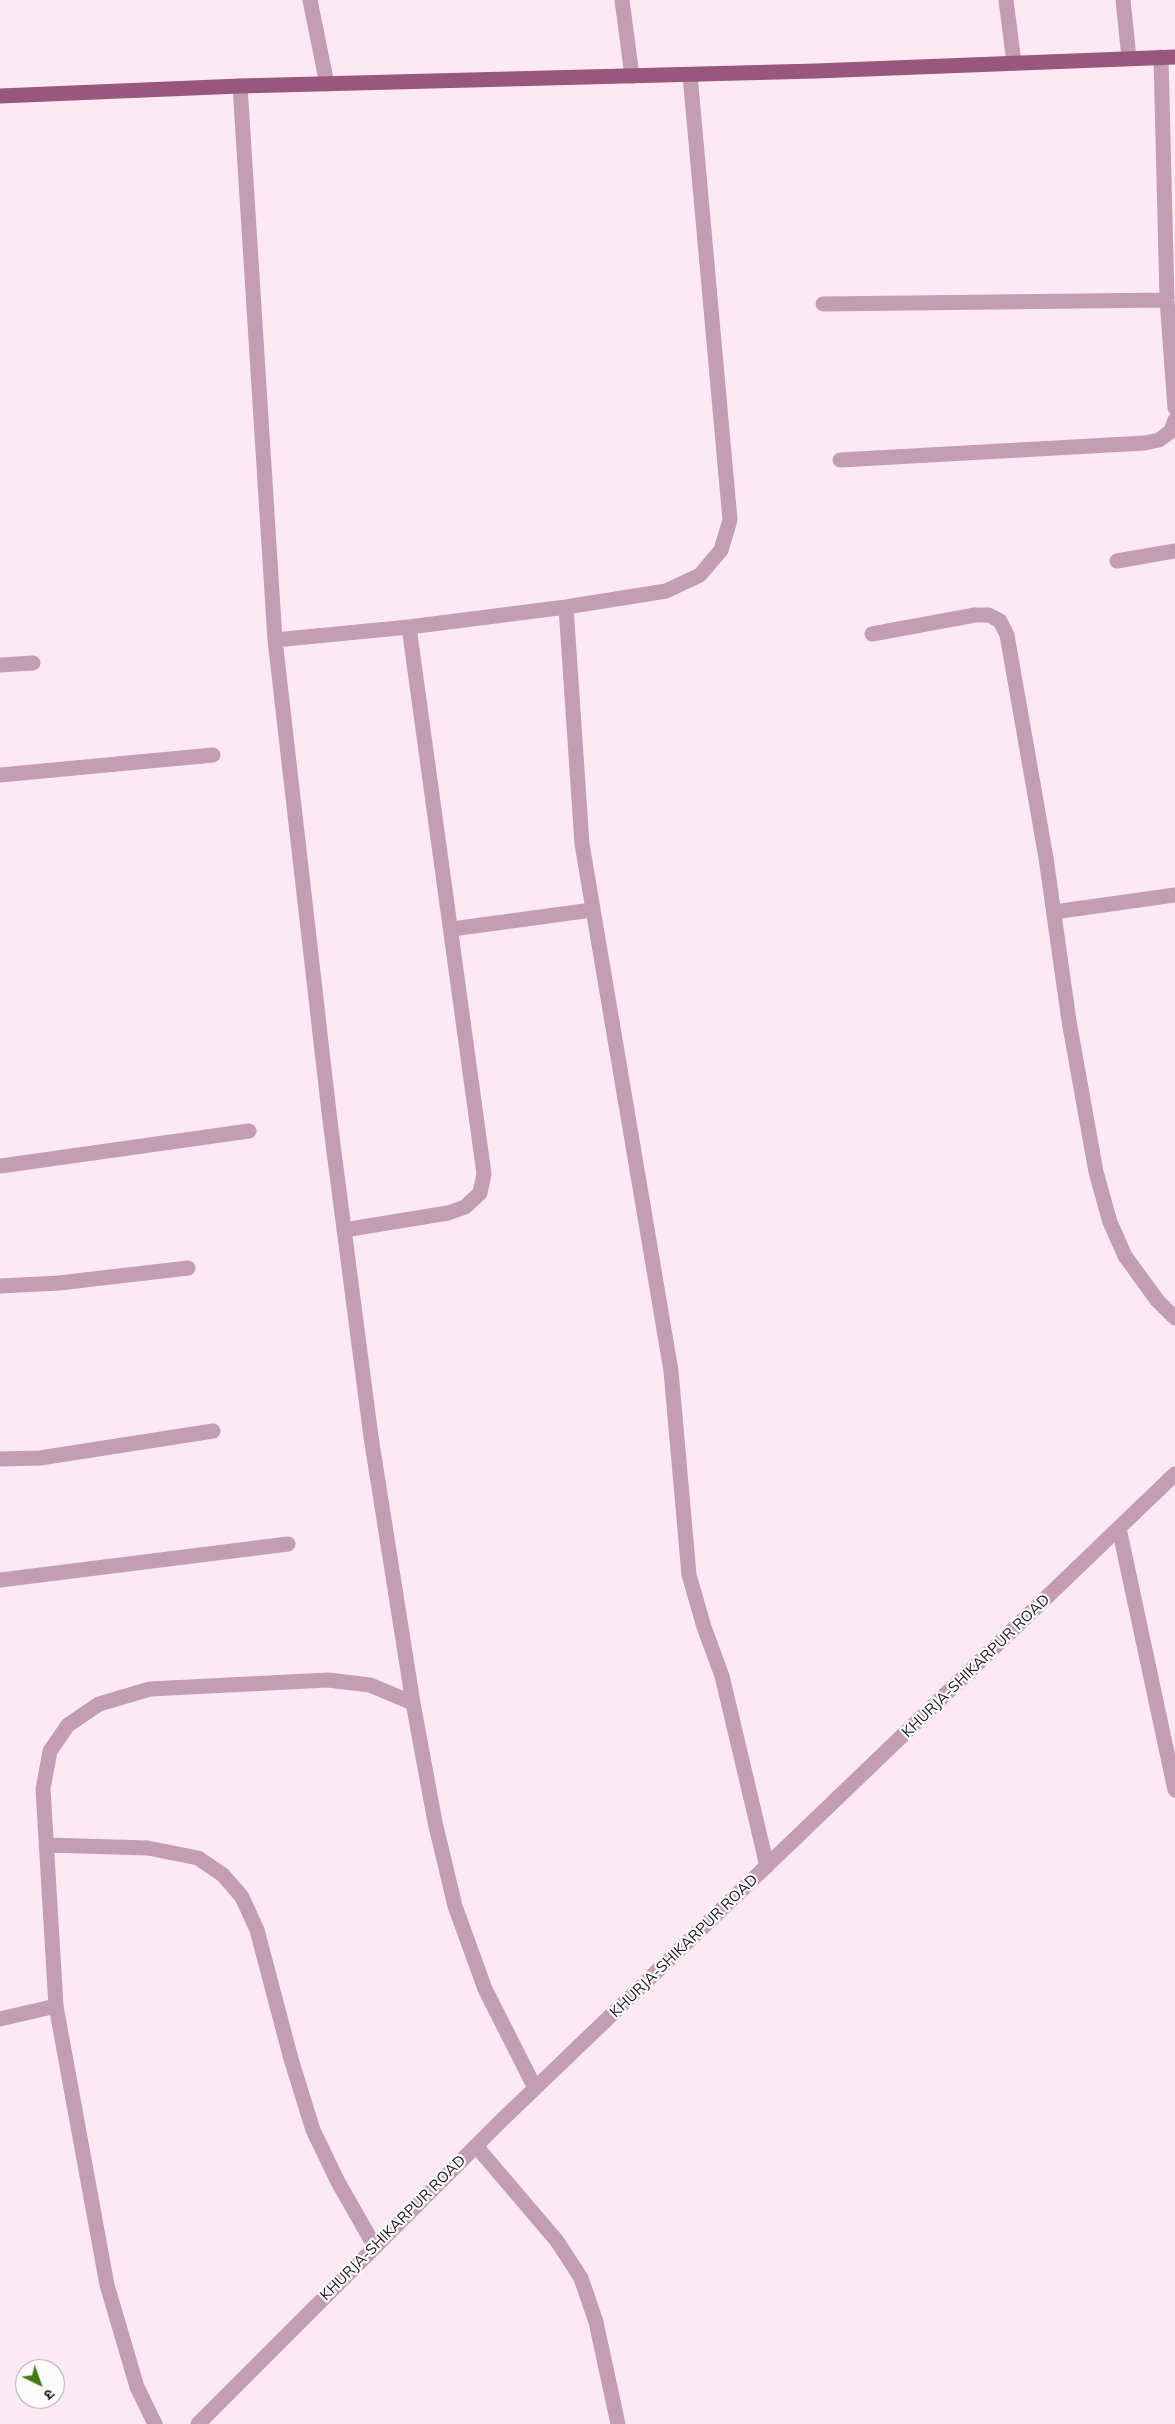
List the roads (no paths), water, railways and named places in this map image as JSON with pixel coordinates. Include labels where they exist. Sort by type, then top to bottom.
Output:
[{"type":"main road","points":[[0,96],[240,86],[632,76],[1168,57]]},
{"type":"street","points":[[310,0],[327,84]]},
{"type":"street","points":[[622,0],[632,76]]},
{"type":"street","points":[[1006,0],[1014,63]]},
{"type":"street","points":[[1123,0],[1129,58]]},
{"type":"street","points":[[1168,57],[1167,300],[1174,361],[1175,408]]},
{"type":"street","points":[[275,640],[410,627],[566,607],[666,591],[700,575],[721,550],[730,520],[690,74]]},
{"type":"street","points":[[240,86],[275,640],[344,1230],[376,1475],[435,1822],[455,1906],[485,1989],[535,2088]]},
{"type":"street","points":[[823,304],[1167,300]]},
{"type":"street","points":[[840,460],[1145,444],[1159,440],[1172,431],[1175,420]]},
{"type":"street","points":[[1117,561],[1175,551]]},
{"type":"street","points":[[566,607],[582,844],[671,1371],[689,1575],[704,1627],[722,1676],[767,1866]]},
{"type":"street","points":[[872,634],[976,615],[989,615],[1000,621],[1007,635],[1054,912],[1069,1021],[1096,1172],[1110,1222],[1125,1256],[1158,1300],[1175,1318]]},
{"type":"street","points":[[344,1230],[448,1213],[465,1207],[480,1193],[484,1174],[410,627]]},
{"type":"street","points":[[0,665],[33,663]]},
{"type":"street","points":[[0,775],[213,756]]},
{"type":"street","points":[[1054,912],[1175,895]]},
{"type":"street","points":[[452,929],[592,910]]},
{"type":"street","points":[[0,1166],[250,1131]]},
{"type":"street","points":[[0,1286],[58,1283],[188,1268]]},
{"type":"street","points":[[0,1459],[40,1458],[213,1431]]},
{"type":"street","name":"KHURJA-SHIKARPUR ROAD","points":[[198,2424],[535,2088],[1175,1474]]},
{"type":"street","points":[[1120,1528],[1175,1790]]},
{"type":"street","points":[[0,1580],[288,1544]]},
{"type":"street","points":[[155,2424],[137,2387],[107,2284],[56,2006],[43,1790],[50,1750],[68,1725],[99,1704],[150,1689],[328,1680],[370,1685],[414,1703]]},
{"type":"street","points":[[46,1845],[148,1848],[198,1858],[223,1875],[242,1897],[256,1930],[291,2060],[313,2130],[338,2182],[375,2246]]},
{"type":"street","points":[[0,2019],[56,2006]]},
{"type":"street","points":[[476,2146],[557,2241],[581,2278],[596,2322],[618,2424]]}]
